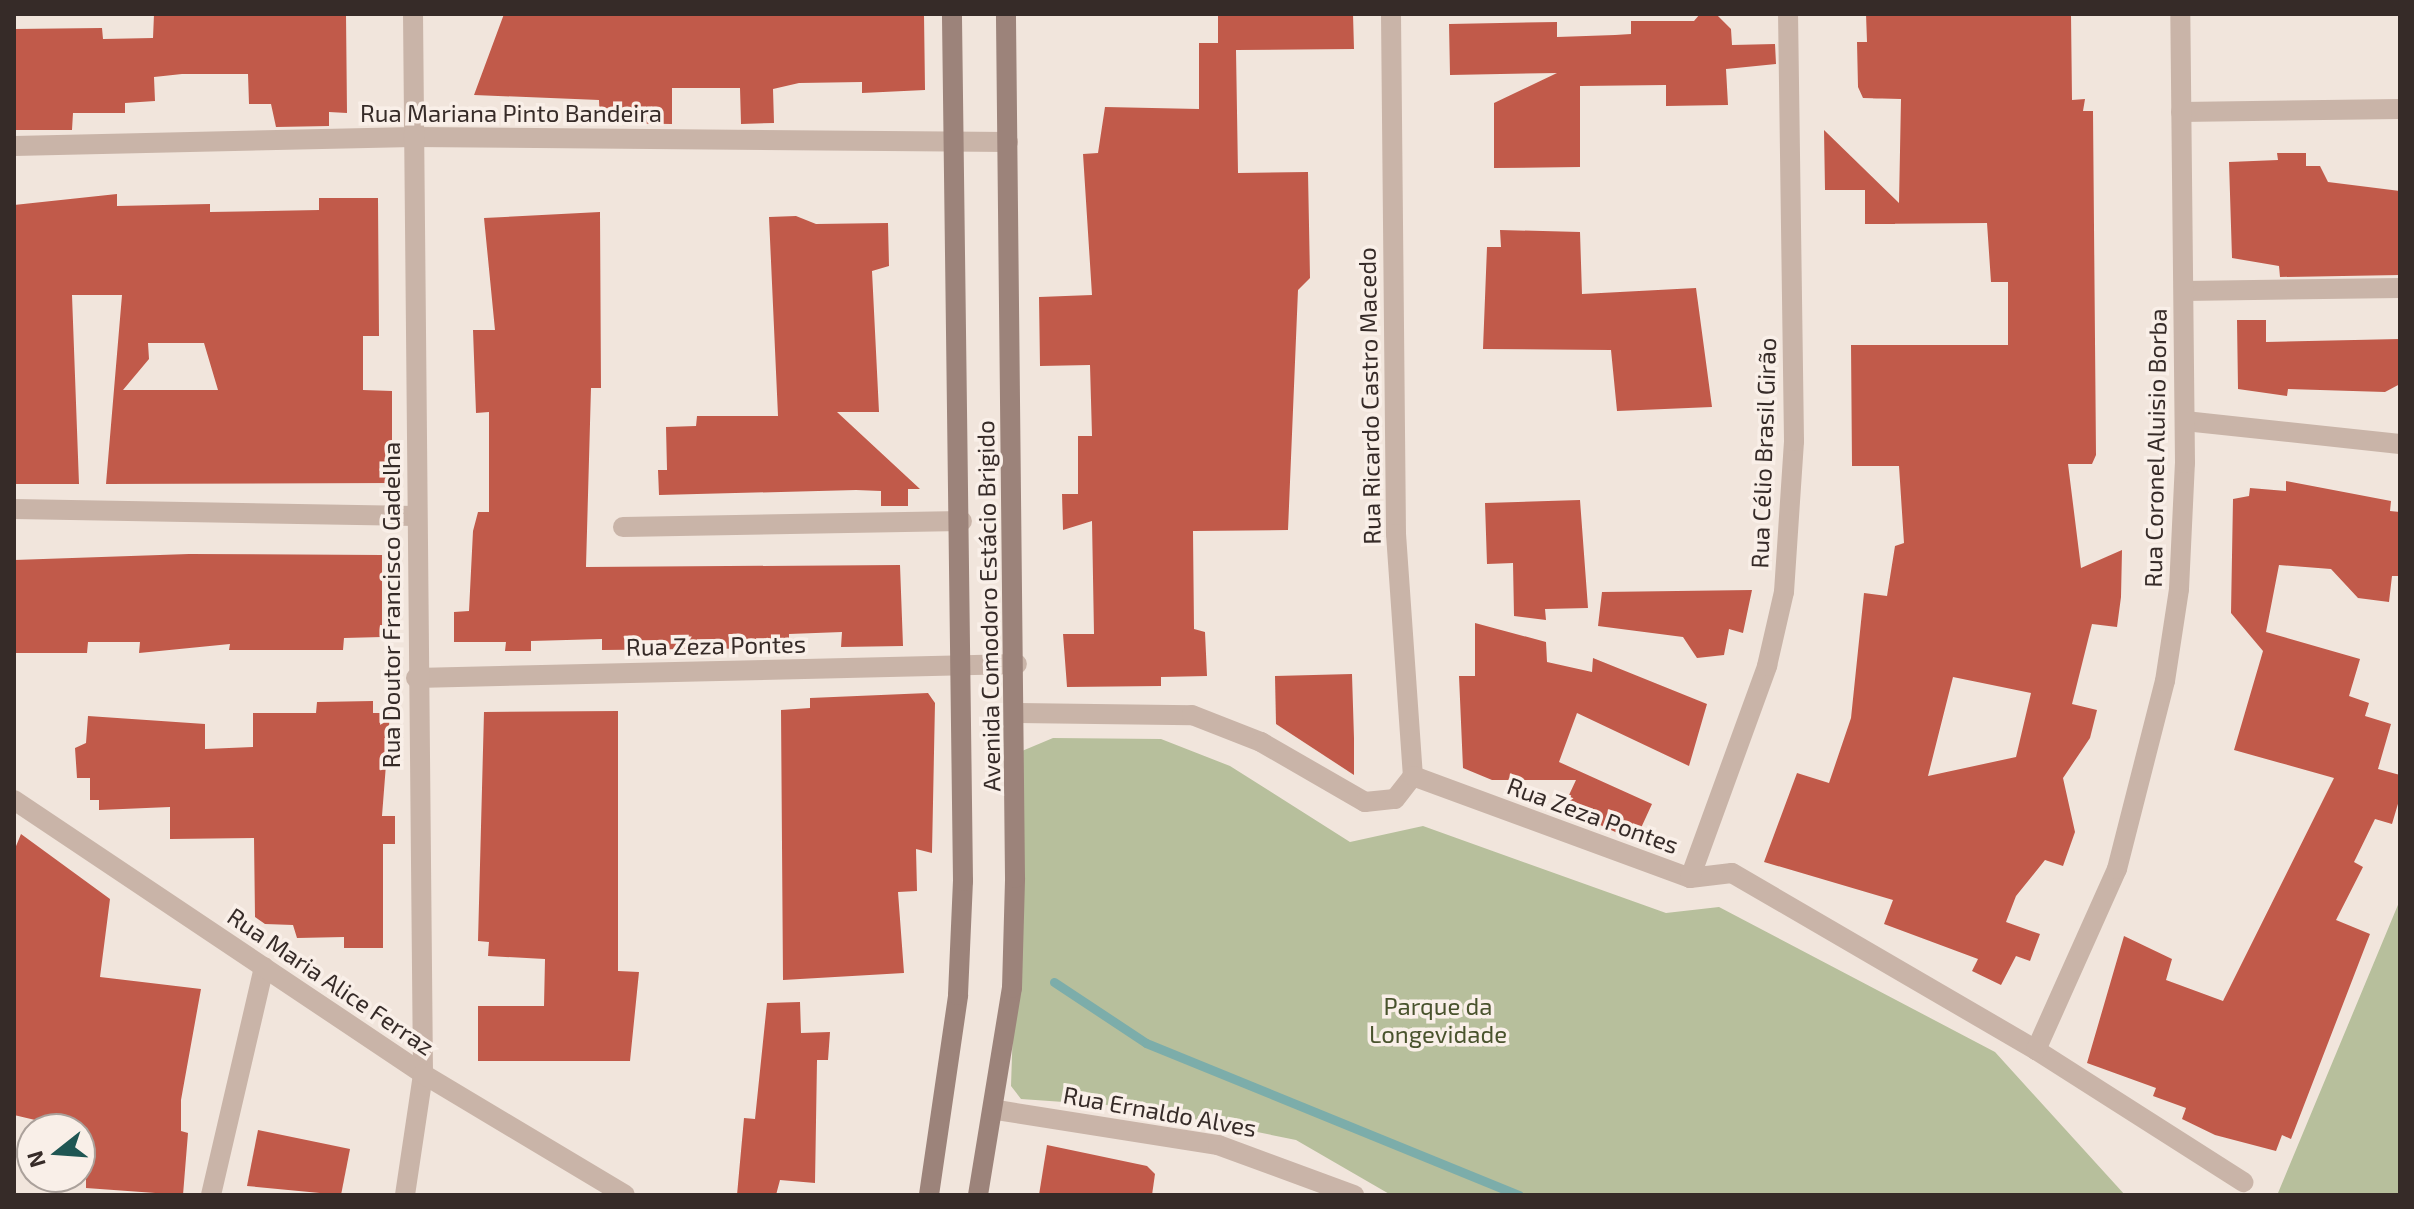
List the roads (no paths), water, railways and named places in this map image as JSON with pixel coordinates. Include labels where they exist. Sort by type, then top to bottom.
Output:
[{"type":"main road","name":"Avenida Comodoro Estácio Brigido","points":[[929,1195],[958,995],[963,665],[952,14]]},
{"type":"main road","name":"Avenida Comodoro Estácio Brigido","points":[[978,1195],[997,1110],[1012,988],[1018,713],[1006,14]]},
{"type":"street","name":"Rua Doutor Francisco Gadelha","points":[[405,1195],[423,1074],[416,678],[413,14]]},
{"type":"street","name":"Rua Ricardo Castro Macedo","points":[[1391,14],[1396,534],[1413,776]]},
{"type":"street","name":"Rua Célio Brasil Girão","points":[[1690,878],[1767,666],[1786,576],[1794,441],[1788,14]]},
{"type":"street","name":"Rua Coronel Aluisio Borba","points":[[2036,1050],[2117,869],[2145,768],[2179,589],[2185,421],[2180,14]]},
{"type":"street","points":[[2181,112],[2400,109]]},
{"type":"street","name":"Rua Mariana Pinto Bandeira","points":[[14,146],[413,137],[1008,142]]},
{"type":"street","points":[[2184,291],[2400,288]]},
{"type":"street","points":[[2185,421],[2400,444]]},
{"type":"street","points":[[14,509],[416,516]]},
{"type":"street","points":[[623,527],[962,521]]},
{"type":"street","name":"Rua Zeza Pontes","points":[[416,678],[1017,664]]},
{"type":"street","points":[[1018,713],[1192,715],[1261,742],[1365,802],[1395,799],[1413,776]]},
{"type":"street","name":"Rua Zeza Pontes","points":[[1413,776],[1690,878],[1732,873],[2036,1050],[2243,1182]]},
{"type":"street","name":"Rua Maria Alice Ferraz","points":[[14,800],[423,1074],[625,1195]]},
{"type":"street","points":[[211,1195],[264,967]]},
{"type":"street","name":"Rua Ernaldo Alves","points":[[997,1110],[1218,1145],[1302,1170],[1354,1195]]},
{"type":"waterway","points":[[1054,982],[1146,1043],[1519,1195]]},
{"type":"park label","name":"Parque da Longevidade","points":[[1438,1020]]}]
